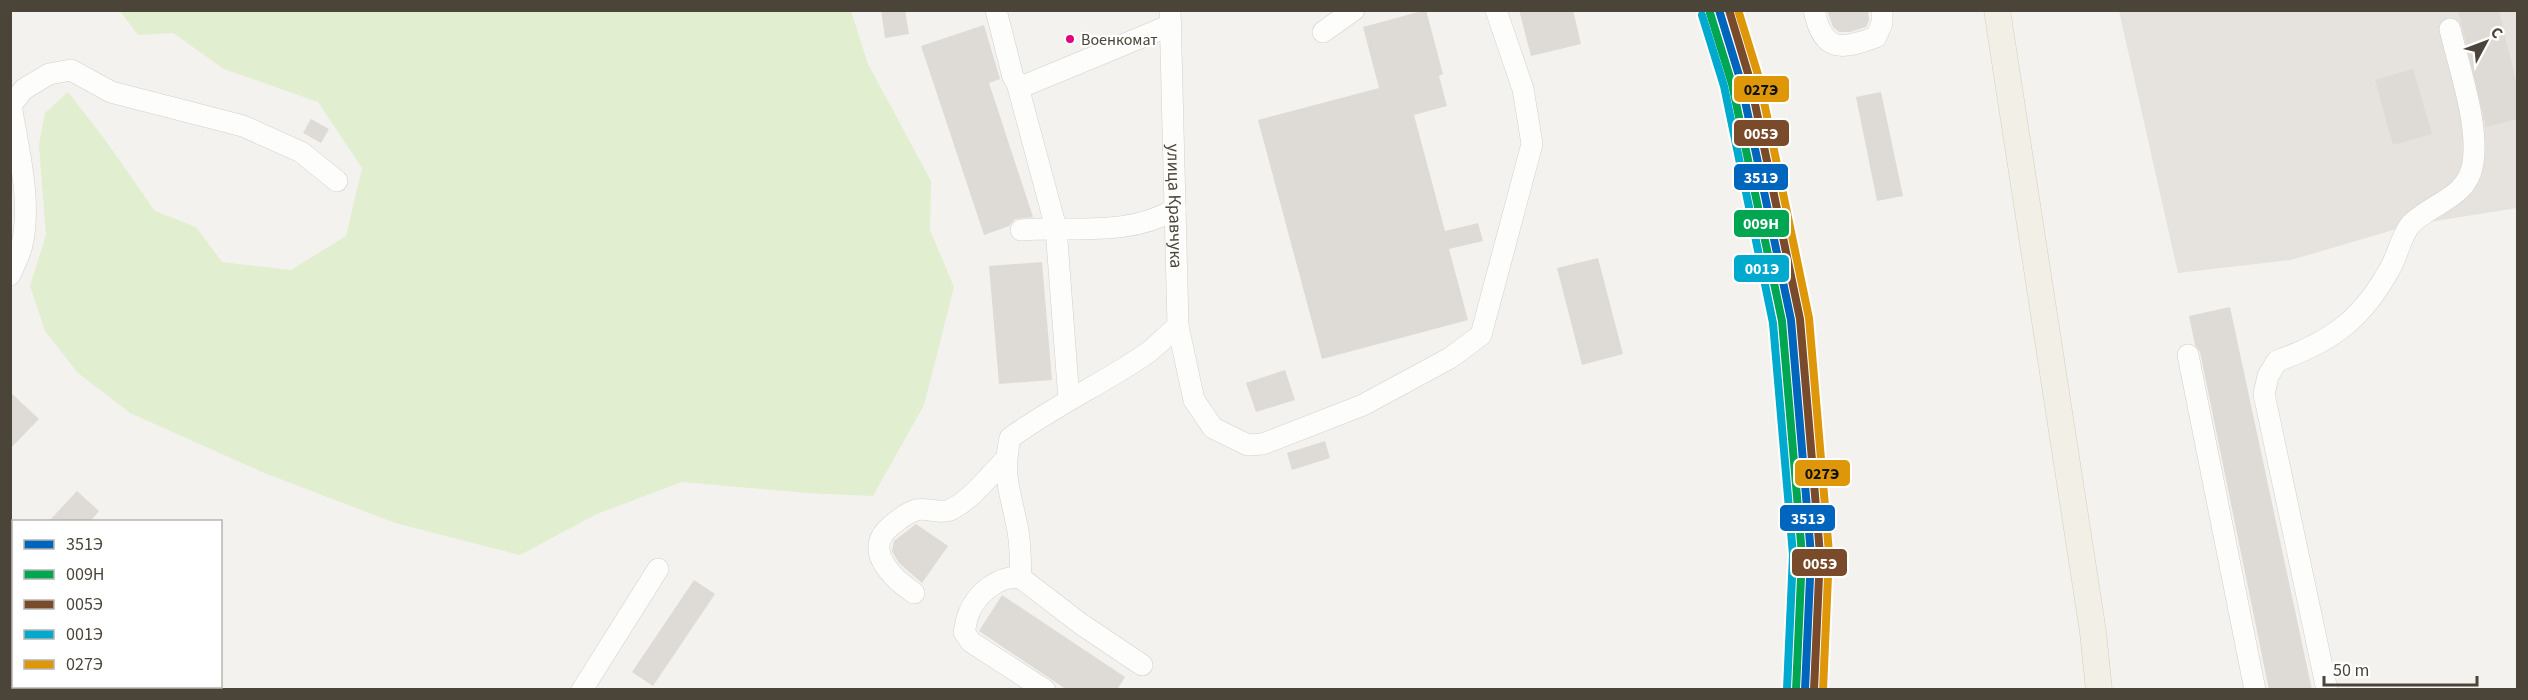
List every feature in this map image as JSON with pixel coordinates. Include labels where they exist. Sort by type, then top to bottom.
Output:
[{"type":"main road","points":[[1996,10],[2093,632],[2099,690]]},
{"type":"lane","points":[[996,10],[1056,228],[1069,400]]},
{"type":"lane","points":[[1323,32],[1354,10]]},
{"type":"lane","name":"улица Кравчука","points":[[1170,18],[1178,326],[1194,400],[1213,428],[1248,445],[1263,444],[1363,405],[1450,358],[1481,334],[1532,144],[1523,89],[1496,10]]},
{"type":"lane","points":[[1814,10],[1818,28],[1831,44],[1849,47],[1876,37],[1882,23],[1882,10]]},
{"type":"lane","points":[[1017,83],[1026,85],[1037,81],[1170,18]]},
{"type":"lane","points":[[2327,690],[2264,394],[2268,376],[2277,361],[2302,352],[2341,331],[2372,298],[2392,265],[2410,225],[2461,191],[2473,165],[2475,135],[2450,29]]},
{"type":"lane","points":[[10,275],[22,245],[24,209],[21,168],[11,105],[24,89],[49,74],[71,70],[111,92],[243,126],[301,152],[337,181]]},
{"type":"lane","points":[[1021,230],[1122,228],[1159,218],[1175,209]]},
{"type":"lane","points":[[1021,579],[1018,529],[1006,481],[1006,459],[1010,438],[1042,415],[1148,352],[1178,326]]},
{"type":"lane","points":[[2188,355],[2255,690]]},
{"type":"lane","points":[[914,593],[894,579],[880,560],[880,542],[887,529],[902,517],[917,510],[950,511],[1006,459]]},
{"type":"lane","points":[[582,690],[658,569]]},
{"type":"lane","points":[[1045,690],[971,642],[964,632],[969,612],[986,590],[1000,581],[1015,577],[1021,579],[1081,624],[1142,665]]},
{"type":"shaded area","points":[[2119,11],[2517,11],[2517,208],[2410,225],[2291,260],[2178,273]]},
{"type":"green space","points":[[120,11],[851,11],[868,64],[931,181],[930,230],[954,287],[924,405],[873,496],[806,493],[682,482],[597,514],[520,555],[395,523],[262,472],[130,413],[78,373],[45,331],[30,286],[46,235],[39,145],[45,113],[68,92],[155,211],[196,227],[222,262],[291,270],[346,236],[362,168],[318,102],[224,69],[173,33],[138,35]]},
{"type":"building","points":[[881,10],[905,10],[909,34],[885,38]]},
{"type":"building","points":[[1426,10],[1443,74],[1439,76],[1447,106],[1414,115],[1445,231],[1478,223],[1483,241],[1449,249],[1468,320],[1322,359],[1258,120],[1379,88],[1363,27]]},
{"type":"building","points":[[1519,10],[1573,10],[1581,44],[1531,56]]},
{"type":"building","points":[[1827,10],[1868,10],[1869,20],[1866,27],[1850,32],[1839,32],[1833,27]]},
{"type":"building","points":[[2458,10],[2499,10],[2517,86],[2517,119],[2486,127]]},
{"type":"building","points":[[984,25],[1000,79],[989,83],[1033,217],[1015,219],[1009,226],[984,235],[921,46]]},
{"type":"building","points":[[2413,69],[2432,134],[2393,145],[2375,80]]},
{"type":"building","points":[[1881,92],[1903,196],[1877,201],[1856,97]]},
{"type":"building","points":[[311,119],[329,129],[321,143],[303,133]]},
{"type":"building","points":[[1598,258],[1623,354],[1582,365],[1557,268]]},
{"type":"building","points":[[1042,262],[1052,380],[999,384],[989,266]]},
{"type":"building","points":[[2230,307],[2312,690],[2269,690],[2200,352],[2195,345],[2189,316]]},
{"type":"building","points":[[1285,370],[1295,400],[1256,412],[1246,383]]},
{"type":"building","points":[[10,392],[39,419],[10,449]]},
{"type":"building","points":[[1325,441],[1330,458],[1292,470],[1287,453]]},
{"type":"building","points":[[77,491],[99,511],[92,520],[50,520]]},
{"type":"building","points":[[916,524],[948,546],[922,583],[899,563],[892,551],[894,541]]},
{"type":"building","points":[[694,580],[715,594],[653,686],[632,672]]},
{"type":"building","points":[[1002,595],[1125,677],[1117,690],[1067,690],[979,631]]},
{"type":"transit line","name":"351Э","points":[[1719,10],[1741,82],[1791,320],[1811,555],[1805,690]]},
{"type":"transit line","name":"005Э","points":[[1729,10],[1750,80],[1800,319],[1820,554],[1814,690]]},
{"type":"transit line","name":"027Э","points":[[1738,10],[1759,78],[1809,318],[1829,553],[1823,690]]},
{"type":"transit line","name":"009Н","points":[[1710,13],[1732,84],[1782,321],[1802,555],[1796,690]]},
{"type":"transit line","name":"001Э","points":[[1702,15],[1724,86],[1773,323],[1793,555],[1787,689]]},
{"type":"place","name":"Военкомат","points":[[1070,39]]}]
